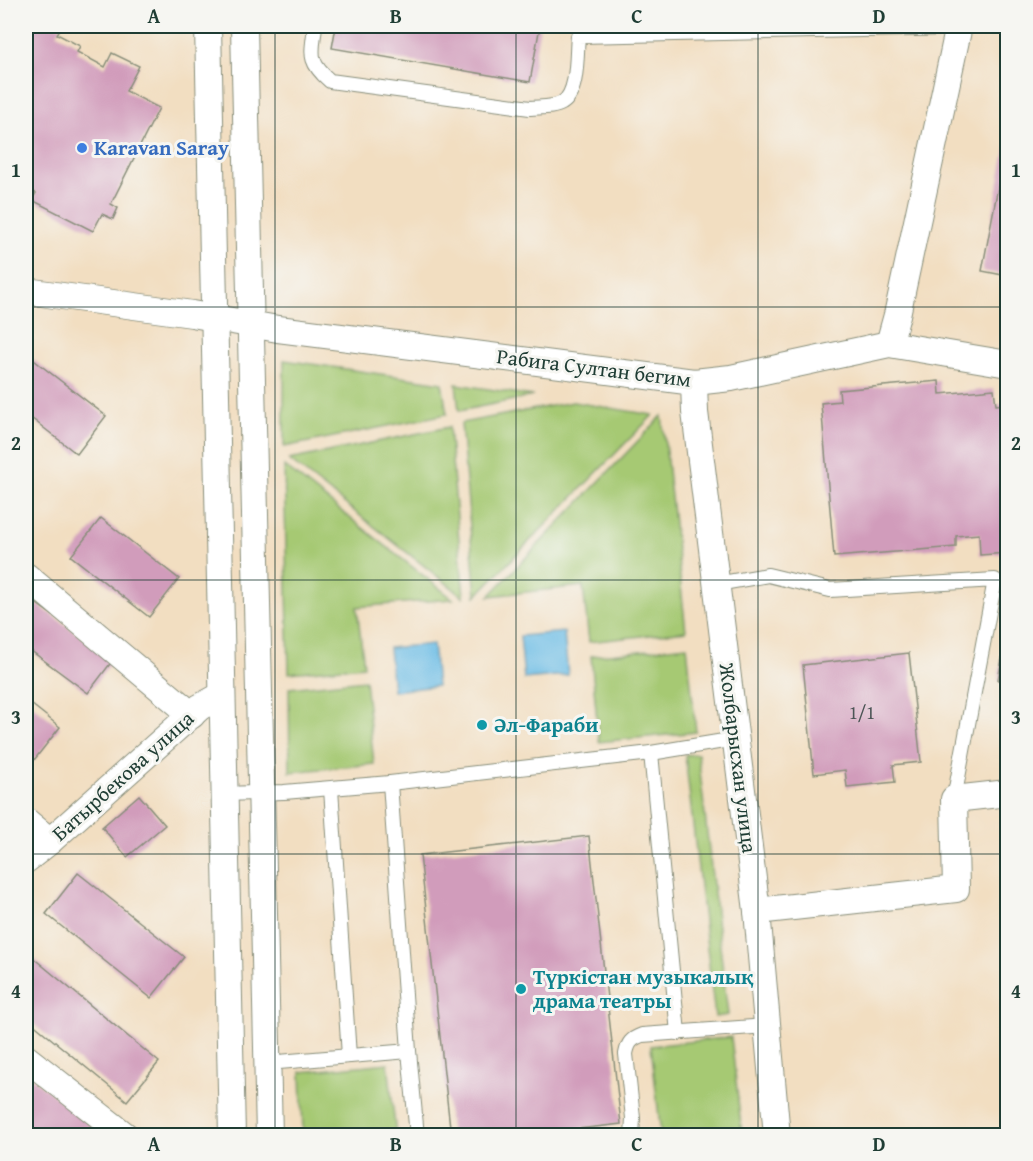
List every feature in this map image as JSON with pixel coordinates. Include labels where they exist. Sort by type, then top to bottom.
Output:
[{"type":"street","points":[[208,26],[232,1136]]},
{"type":"street","points":[[244,26],[269,1136]]},
{"type":"street","points":[[889,344],[959,27]]},
{"type":"street","name":"Рабига Султан бегим","points":[[26,291],[289,330],[694,382],[731,378],[889,344],[1008,364]]},
{"type":"street","name":"Жолбарысхан улица","points":[[694,382],[695,412],[757,911],[777,1136]]},
{"type":"street","points":[[26,576],[192,715]]},
{"type":"street","name":"Батырбекова улица","points":[[26,860],[200,707],[222,695]]},
{"type":"street","points":[[757,911],[956,889],[954,799],[1008,794]]},
{"type":"street","points":[[26,821],[50,841]]},
{"type":"street","points":[[26,1058],[126,1136]]},
{"type":"lane","points":[[315,26],[312,55],[317,70],[330,81],[530,108],[557,105],[569,97],[574,85],[578,31],[959,27]]},
{"type":"lane","points":[[717,584],[768,575],[830,590],[994,580],[954,799]]},
{"type":"lane","points":[[224,794],[331,789],[390,783],[651,753],[736,739]]},
{"type":"lane","points":[[651,753],[678,1033]]},
{"type":"lane","points":[[390,783],[417,1136]]},
{"type":"lane","points":[[331,789],[349,1056]]},
{"type":"lane","points":[[632,1136],[633,1118],[626,1054],[628,1044],[633,1038],[642,1035],[767,1026]]},
{"type":"lane","points":[[267,1063],[409,1051]]},
{"type":"green space","points":[[284,360],[442,383],[447,414],[284,447]]},
{"type":"green space","points":[[456,384],[533,396],[459,411]]},
{"type":"green space","points":[[573,402],[653,415],[476,596],[461,423]]},
{"type":"green space","points":[[662,416],[686,631],[589,642],[583,586],[489,596]]},
{"type":"green space","points":[[449,427],[464,597],[289,460]]},
{"type":"green space","points":[[284,466],[453,599],[357,607],[364,666],[289,673]]},
{"type":"green space","points":[[687,646],[696,732],[599,742],[591,656]]},
{"type":"green space","points":[[365,680],[374,764],[290,772],[289,688]]},
{"type":"green space","points":[[698,754],[728,1015],[715,1017],[685,755]]},
{"type":"green space","points":[[731,1037],[742,1135],[661,1135],[651,1046]]},
{"type":"green space","points":[[388,1063],[396,1135],[303,1135],[301,1072]]},
{"type":"water","points":[[564,632],[568,675],[524,679],[520,636]]},
{"type":"water","points":[[433,644],[437,686],[393,691],[389,648]]},
{"type":"building","name":"Karavan Saray","points":[[26,26],[62,26],[57,34],[80,46],[77,52],[105,67],[112,53],[139,66],[126,91],[159,108],[111,204],[118,208],[113,219],[102,214],[93,231],[32,200],[36,193],[26,188]]},
{"type":"building","points":[[336,26],[540,26],[530,82],[332,48]]},
{"type":"building","points":[[1006,145],[1008,145],[1008,276],[982,271]]},
{"type":"building","points":[[26,354],[106,416],[77,454],[26,414]]},
{"type":"building","points":[[939,381],[940,394],[994,389],[996,405],[1008,404],[1008,553],[980,555],[979,534],[956,536],[956,547],[834,557],[821,403],[840,401],[839,390]]},
{"type":"building","points":[[101,518],[179,579],[149,617],[71,556]]},
{"type":"building","points":[[26,596],[113,660],[88,693],[26,647]]},
{"type":"building","points":[[1006,636],[1008,637],[1008,681],[998,680]]},
{"type":"building","points":[[909,653],[921,762],[893,765],[895,782],[847,787],[845,770],[814,774],[803,665]]},
{"type":"building","points":[[26,700],[60,727],[31,764],[26,760]]},
{"type":"building","points":[[139,795],[165,825],[127,857],[102,827]]},
{"type":"building","name":"Түркістан музыкалық драма театры","points":[[589,836],[621,1124],[518,1136],[451,1136],[420,855]]},
{"type":"building","points":[[78,873],[184,957],[151,998],[46,914]]},
{"type":"building","points":[[26,952],[159,1062],[127,1101],[26,1018]]},
{"type":"building","points":[[26,1073],[104,1136],[26,1136]]},
{"type":"place","name":"Karavan Saray","points":[[82,148]]},
{"type":"place","name":"Әл-Фараби","points":[[482,725]]},
{"type":"place","name":"Түркістан музыкалық драма театры","points":[[521,989]]}]
